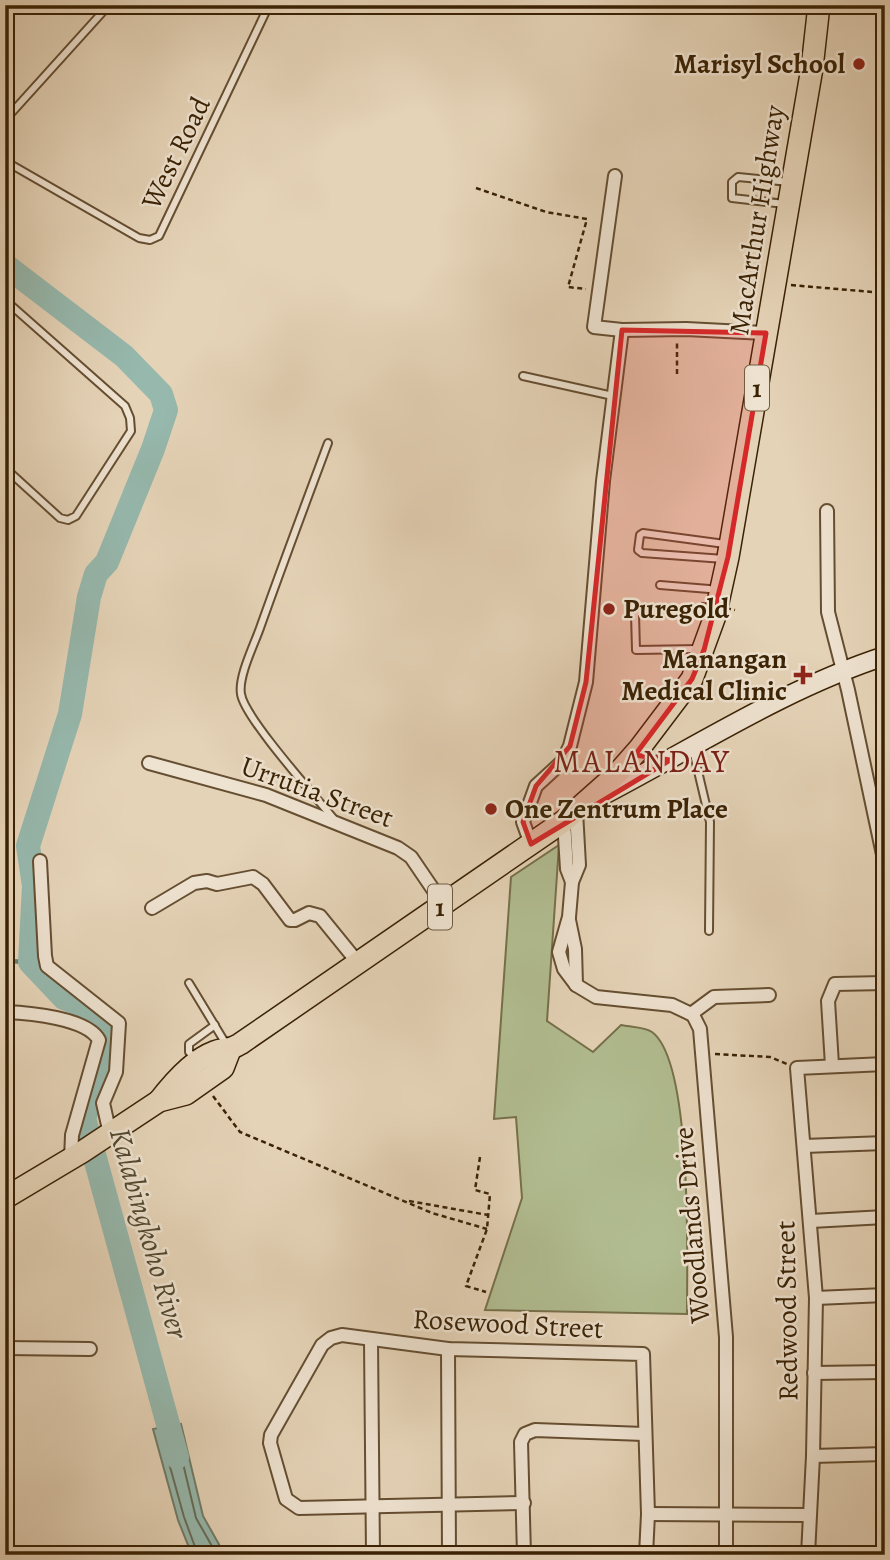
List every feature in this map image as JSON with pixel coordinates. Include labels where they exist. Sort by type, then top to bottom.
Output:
[{"type":"highway","name":"MacArthur Highway","points":[[5,1198],[159,1101],[186,1094],[201,1072],[223,1068],[230,1050],[359,964],[573,813],[617,774],[639,750],[688,685],[704,650],[709,611],[729,552],[812,68],[819,5]]},
{"type":"main road","points":[[573,813],[760,710],[842,671],[885,656]]},
{"type":"main road","points":[[639,750],[655,758],[670,761]]},
{"type":"street","points":[[615,177],[594,327],[622,330],[686,328],[766,334]]},
{"type":"street","points":[[531,844],[523,822],[537,784],[562,762],[570,746],[586,682],[602,494],[622,330]]},
{"type":"street","points":[[827,511],[828,612],[848,690],[885,864]]},
{"type":"street","name":"Urrutia Street","points":[[149,763],[266,795],[398,848],[411,857],[443,904]]},
{"type":"street","points":[[573,813],[567,869],[572,882],[569,917],[576,949],[576,985],[596,998],[673,1004],[691,1014],[713,997],[769,995]]},
{"type":"street","points":[[40,861],[47,966],[119,1023],[116,1072],[103,1103],[105,1137]]},
{"type":"street","points":[[152,908],[194,883],[207,881],[217,884],[253,877],[263,884],[290,920],[309,913],[320,916],[359,964]]},
{"type":"street","points":[[832,1065],[828,1001],[835,984],[885,983]]},
{"type":"street","points":[[5,1012],[54,1018],[92,1030],[99,1040],[72,1135],[77,1155]]},
{"type":"street","name":"Woodlands Drive","points":[[691,1014],[699,1029],[726,1337],[726,1555]]},
{"type":"street","points":[[797,1068],[885,1064]]},
{"type":"street","name":"Redwood Street","points":[[797,1068],[816,1298],[808,1555]]},
{"type":"street","points":[[804,1146],[885,1143]]},
{"type":"street","points":[[811,1221],[885,1217]]},
{"type":"street","points":[[816,1298],[885,1295]]},
{"type":"street","name":"Rosewood Street","points":[[372,1507],[292,1506],[286,1499],[270,1443],[274,1427],[322,1345],[331,1338],[342,1335],[449,1349],[643,1354],[644,1434]]},
{"type":"street","points":[[370,1340],[373,1555]]},
{"type":"street","points":[[5,1348],[90,1349]]},
{"type":"street","points":[[449,1349],[449,1555]]},
{"type":"street","points":[[814,1373],[885,1372]]},
{"type":"street","points":[[524,1555],[522,1442],[525,1434],[535,1430],[644,1434],[648,1514],[646,1555]]},
{"type":"street","points":[[813,1456],[885,1454]]},
{"type":"street","points":[[372,1507],[524,1503]]},
{"type":"street","points":[[648,1514],[809,1515]]},
{"type":"lane","points":[[5,120],[109,5]]},
{"type":"lane","name":"West Road","points":[[5,161],[139,239],[150,240],[159,236],[269,5]]},
{"type":"lane","points":[[787,205],[732,198],[732,182],[738,177],[791,183]]},
{"type":"lane","points":[[5,300],[125,406],[131,431],[76,516],[68,520],[60,518],[5,468]]},
{"type":"lane","points":[[523,376],[615,396]]},
{"type":"lane","points":[[328,443],[245,670],[240,693],[244,705],[261,730],[339,826]]},
{"type":"lane","points":[[643,533],[729,552],[642,552],[638,550],[639,535],[643,533]]},
{"type":"lane","points":[[660,585],[709,589]]},
{"type":"lane","points":[[704,650],[636,650],[635,614],[640,611],[709,611]]},
{"type":"lane","points":[[693,748],[710,822],[709,931]]},
{"type":"lane","points":[[189,983],[230,1050]]},
{"type":"lane","points":[[201,1072],[187,1048],[215,1025]]},
{"type":"path","points":[[476,188],[546,212],[587,219],[568,287],[600,290]]},
{"type":"path","points":[[775,284],[872,292]]},
{"type":"path","points":[[677,374],[677,340],[687,340]]},
{"type":"path","points":[[701,1055],[723,1053],[769,1057],[797,1068]]},
{"type":"path","points":[[201,1072],[240,1132],[432,1213],[487,1229]]},
{"type":"path","points":[[480,1157],[475,1190],[490,1194],[487,1229],[466,1286],[486,1292]]},
{"type":"path","points":[[406,1200],[488,1216]]},
{"type":"highlighted area","points":[[622,330],[766,333],[728,557],[704,650],[692,679],[635,755],[670,760],[531,844],[523,822],[536,786],[570,746],[586,682]]},
{"type":"green space","points":[[559,845],[547,1021],[593,1052],[621,1025],[652,1032],[665,1051],[675,1081],[685,1164],[687,1314],[485,1310],[522,1198],[516,1117],[494,1119],[511,877]]},
{"type":"water","points":[[181,1424],[203,1516],[225,1555],[192,1555],[178,1520],[153,1429]]},
{"type":"waterway","name":"Kalabingkoho River","points":[[5,265],[124,356],[161,394],[166,410],[107,562],[96,574],[89,597],[70,714],[28,846],[34,886],[30,962],[64,998],[95,1011],[107,1022],[104,1059],[84,1118],[177,1457]]},
{"type":"waterway","points":[[5,961],[30,962]]},
{"type":"place","name":"Marisyl School","points":[[859,64]]},
{"type":"place","name":"Puregold","points":[[609,609]]},
{"type":"place","name":"Manangan Medical Clinic","points":[[803,675]]},
{"type":"place","name":"One Zentrum Place","points":[[491,809]]},
{"type":"district","name":"MALANDAY","points":[[642,761]]}]
